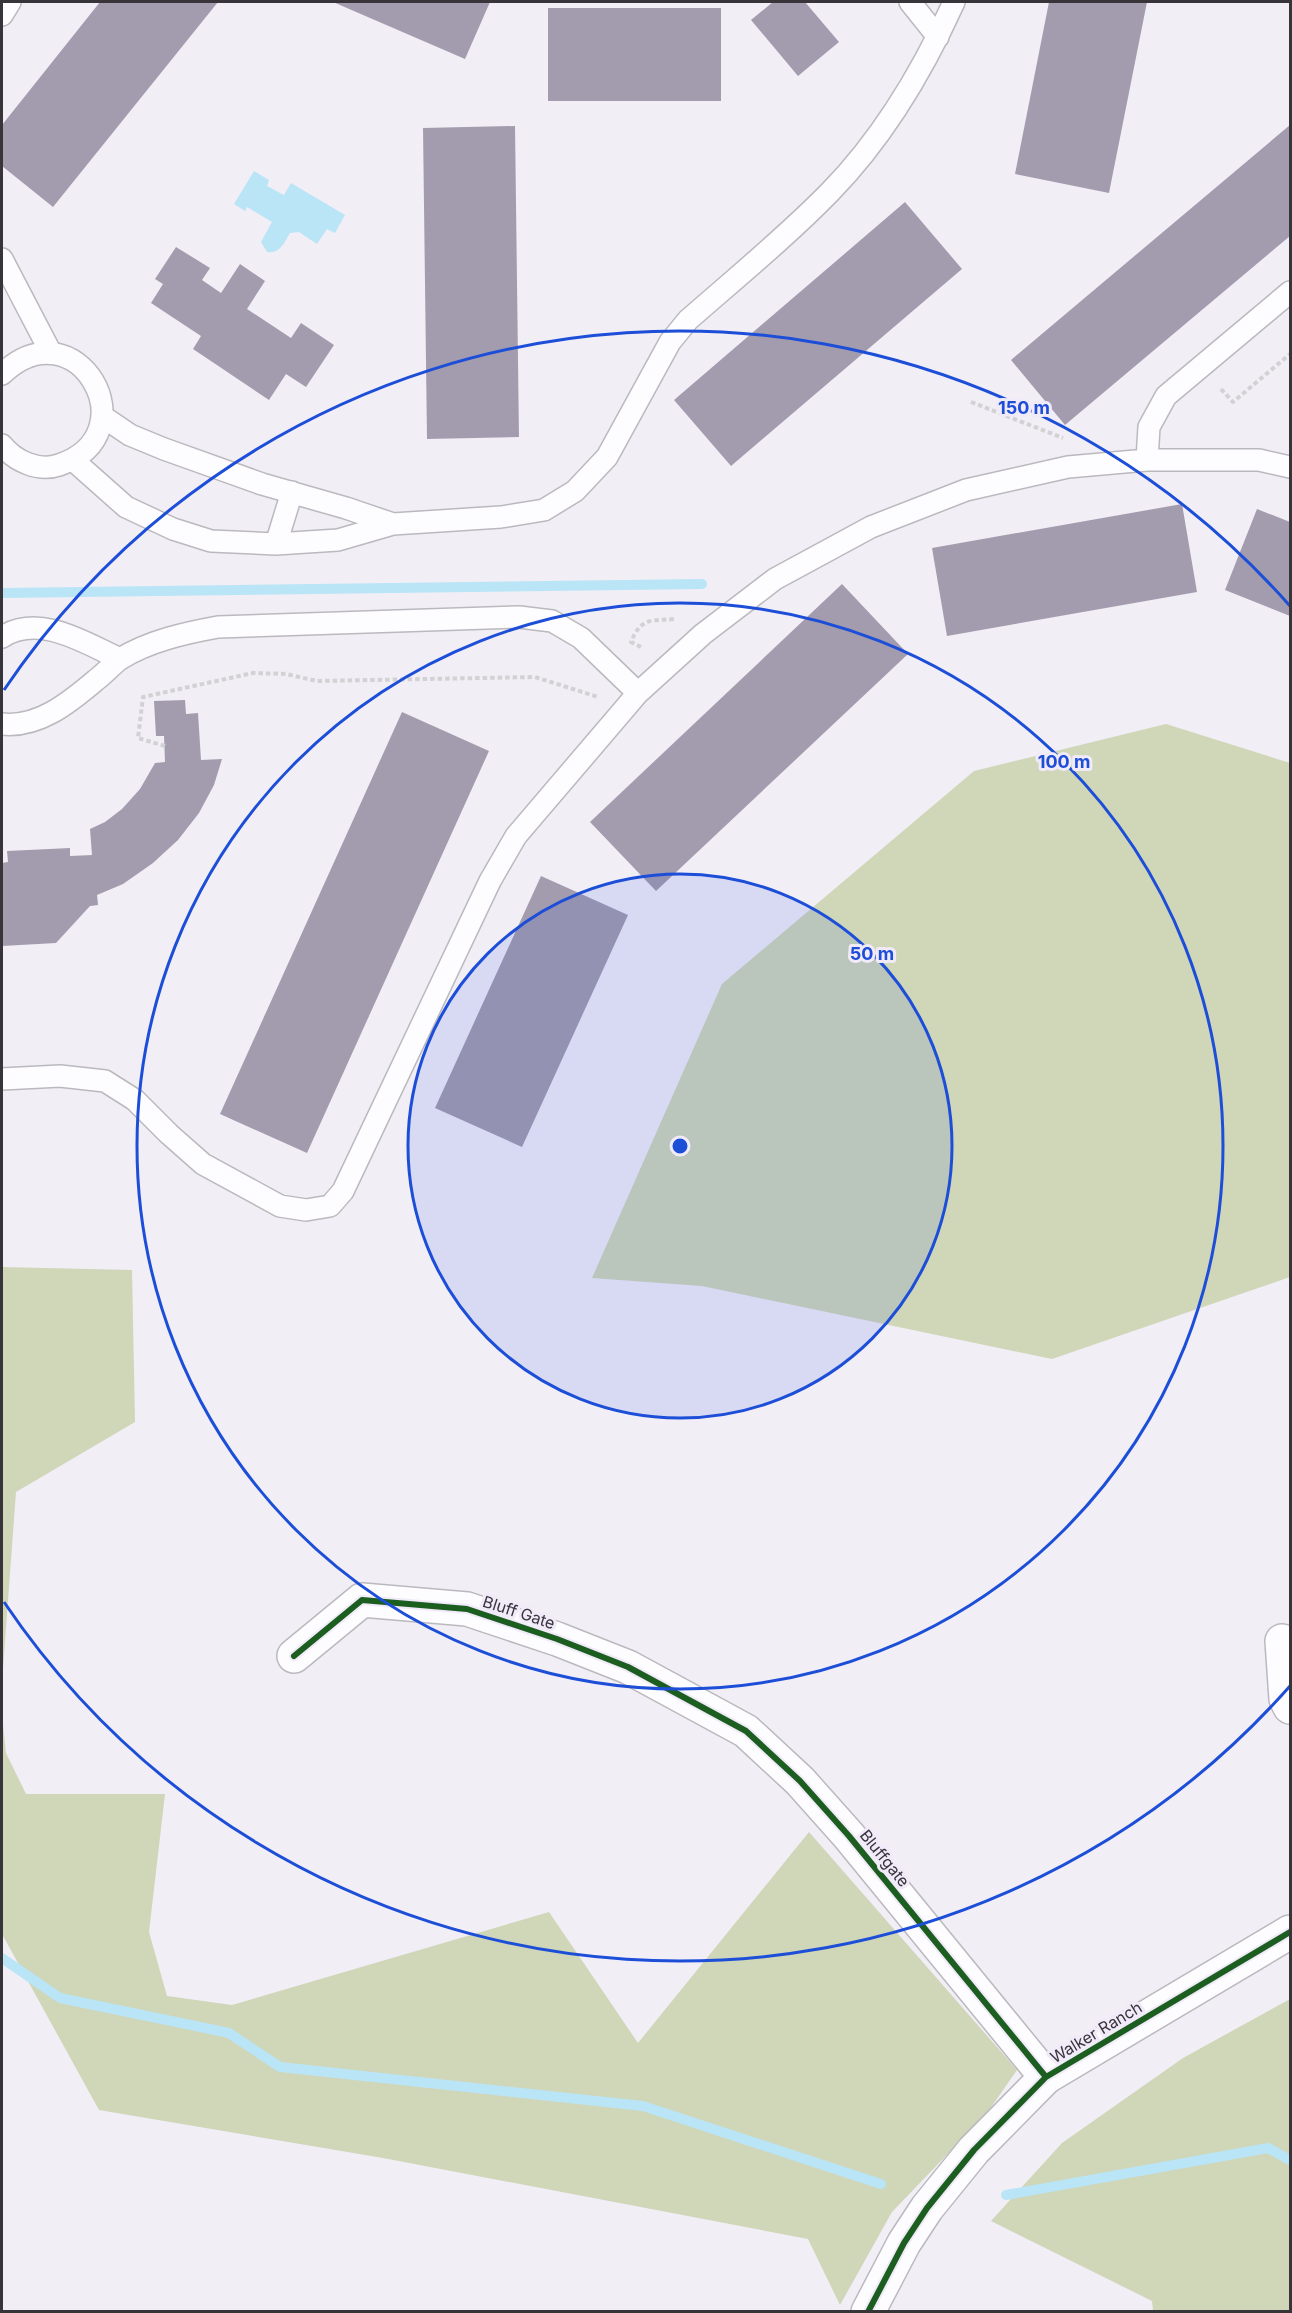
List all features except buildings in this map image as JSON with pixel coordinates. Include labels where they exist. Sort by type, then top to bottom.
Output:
[{"type":"street","name":"Bluff Gate","points":[[294,1656],[362,1600],[467,1609],[557,1639],[628,1667],[673,1691]]},
{"type":"street","points":[[1282,1641],[1286,1699],[1290,1707]]},
{"type":"street","name":"Bluffgate","points":[[673,1691],[746,1731],[800,1781],[849,1836],[1046,2077]]},
{"type":"street","name":"Walker Ranch","points":[[868,2312],[904,2243],[927,2208],[974,2150],[1046,2077],[1290,1932]]},
{"type":"lane","points":[[2,15],[10,2]]},
{"type":"lane","points":[[910,2],[938,37]]},
{"type":"lane","points":[[73,460],[126,507],[173,529],[211,541],[276,544],[338,540],[393,524],[501,517],[544,510],[575,491],[607,457],[669,342],[688,320],[832,190],[889,120],[938,37],[954,2]]},
{"type":"lane","points":[[2,260],[51,353]]},
{"type":"lane","points":[[1147,460],[1149,427],[1166,396],[1290,292]]},
{"type":"lane","points":[[2,374],[13,363],[31,354],[51,353],[69,357],[84,367],[95,381],[102,398],[102,416],[98,433],[88,449],[73,460],[52,467],[30,465],[4,453]]},
{"type":"lane","points":[[102,416],[130,435],[164,449],[262,484],[393,524]]},
{"type":"lane","points":[[2,1079],[60,1076],[105,1082],[135,1100],[203,1164],[280,1206],[306,1210],[330,1206],[343,1191],[490,881],[516,836],[638,693],[703,634],[775,579],[871,527],[966,490],[1068,467],[1147,460],[1259,460],[1290,467]]},
{"type":"lane","points":[[276,544],[292,492]]},
{"type":"lane","points":[[2,724],[14,726],[41,718],[72,700],[120,659],[171,638],[218,627],[519,617],[552,621],[581,638],[638,693]]},
{"type":"lane","points":[[2,637],[34,628],[53,631],[63,633],[120,659]]},
{"type":"path","points":[[1219,387],[1233,402],[1290,354]]},
{"type":"path","points":[[971,402],[1068,440]]},
{"type":"path","points":[[641,647],[632,642],[637,628],[642,623],[682,618]]},
{"type":"path","points":[[165,746],[138,738],[143,698],[253,673],[286,674],[317,681],[535,677],[599,697]]},
{"type":"green space","points":[[1166,724],[1290,763],[1290,1277],[1052,1359],[702,1286],[592,1278],[722,984],[974,771]]},
{"type":"green space","points":[[2,1267],[132,1270],[135,1422],[16,1492],[2,1682]]},
{"type":"green space","points":[[2,1715],[6,1753],[26,1794],[165,1794],[149,1932],[167,1996],[232,2005],[549,1912],[638,2043],[809,1832],[1017,2070],[987,2113],[892,2212],[840,2305],[808,2239],[383,2158],[99,2110],[2,1934]]},
{"type":"green space","points":[[1290,1999],[1290,2311],[1153,2311],[1152,2301],[991,2221],[1062,2143],[1183,2058]]},
{"type":"water","points":[[254,171],[269,180],[267,186],[284,195],[291,183],[345,215],[335,233],[327,229],[317,244],[299,232],[290,233],[278,250],[267,252],[261,242],[272,222],[247,207],[245,211],[234,204]]},
{"type":"waterway","points":[[2,593],[702,584]]},
{"type":"waterway","points":[[2,1958],[60,1998],[229,2033],[280,2067],[643,2106],[881,2184]]},
{"type":"waterway","points":[[1006,2195],[1268,2148],[1290,2160]]},
{"type":"cycle path","points":[[294,1656],[362,1600],[467,1609],[557,1639],[628,1667],[746,1731],[800,1781],[849,1836],[1046,2077]]},
{"type":"cycle path","points":[[868,2312],[904,2243],[927,2208],[974,2150],[1046,2077],[1290,1932]]}]
